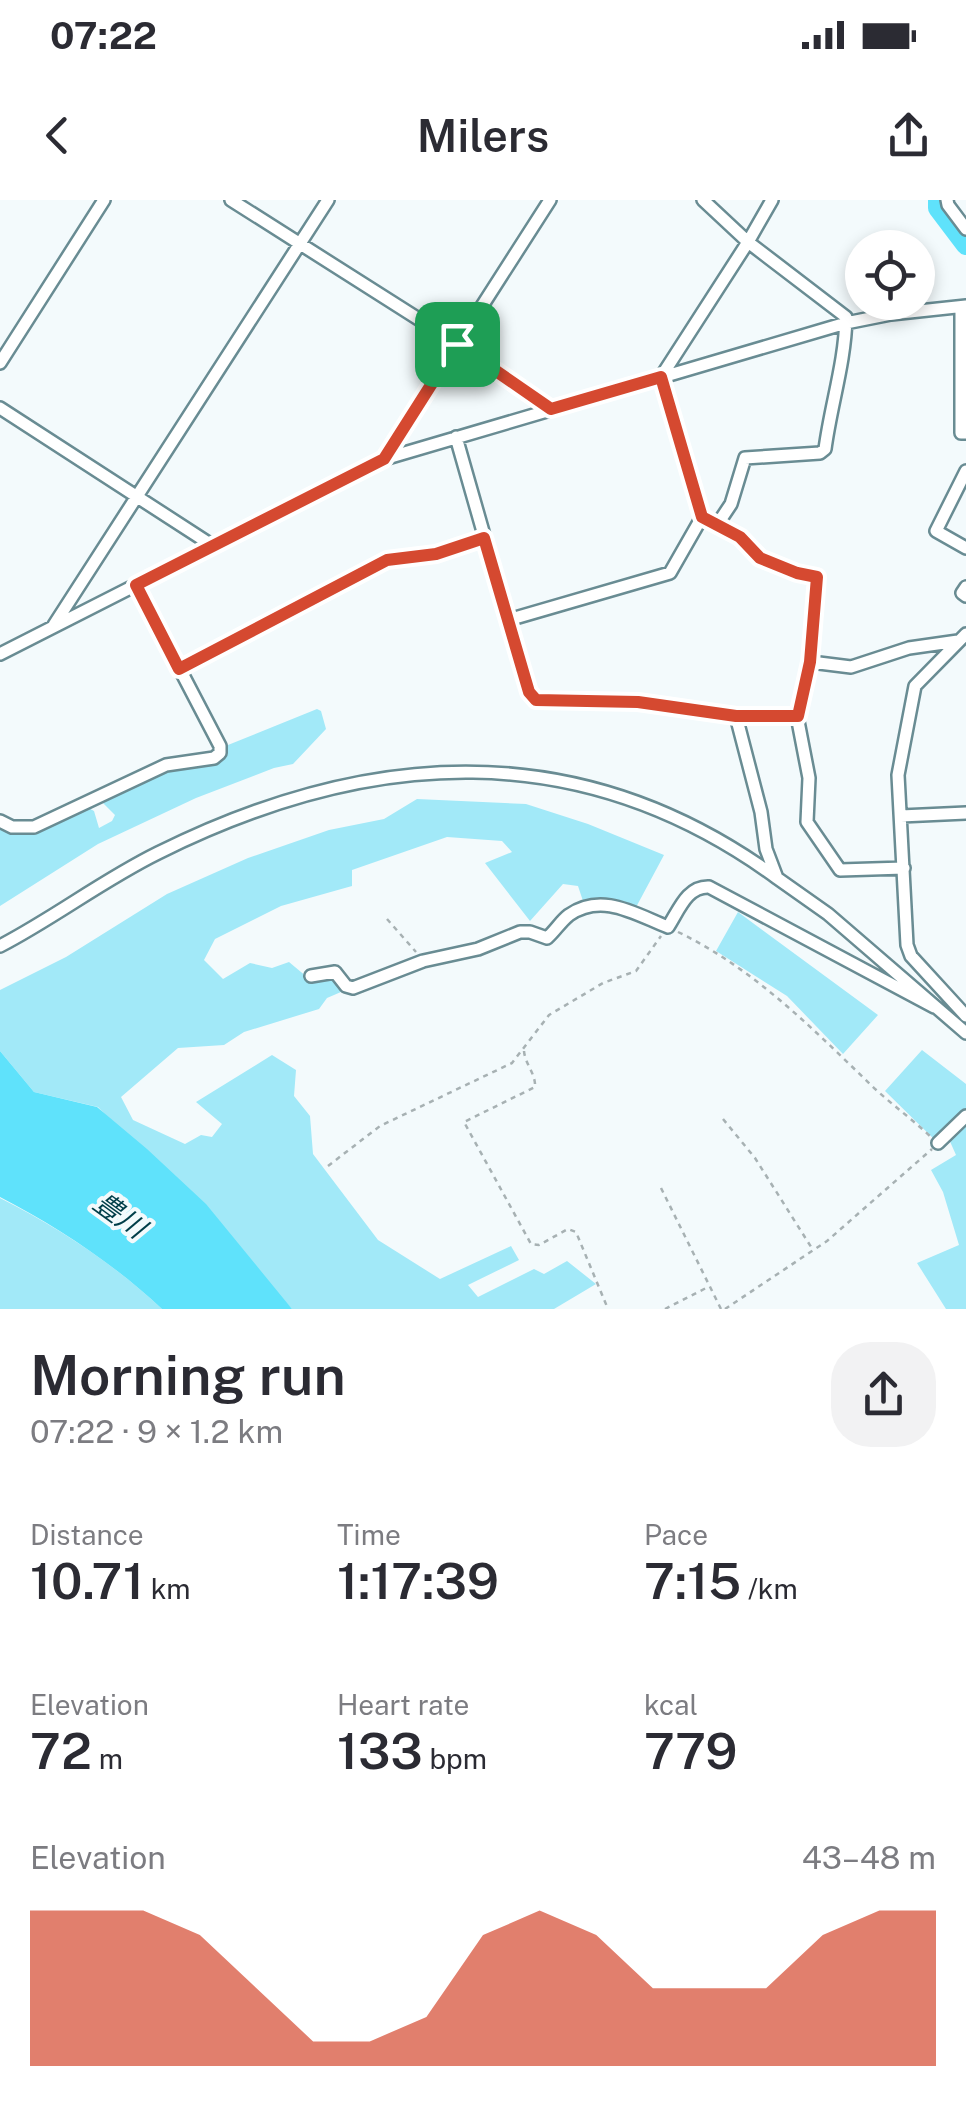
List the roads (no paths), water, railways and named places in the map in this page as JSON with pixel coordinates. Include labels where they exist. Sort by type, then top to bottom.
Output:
[{"type":"street","points":[[0,363],[104,200]]},
{"type":"street","points":[[231,200],[457,344],[551,409]]},
{"type":"street","points":[[54,626],[328,200]]},
{"type":"street","points":[[384,459],[550,200]]},
{"type":"street","points":[[703,200],[748,242],[846,317],[841,371],[830,406],[824,450],[745,458],[731,504],[716,525]]},
{"type":"street","points":[[772,200],[661,377],[702,517],[740,537],[760,558],[817,577],[810,662],[798,716],[810,778],[807,822],[840,870],[904,868]]},
{"type":"street","points":[[948,200],[966,229]]},
{"type":"street","points":[[0,654],[384,459],[846,323],[890,314],[964,307],[961,433],[966,433]]},
{"type":"street","points":[[0,408],[210,544]]},
{"type":"street","points":[[456,437],[529,692],[536,700],[638,702],[736,716],[798,716]]},
{"type":"street","points":[[966,471],[936,531],[966,548]]},
{"type":"street","points":[[508,620],[670,573],[702,517]]},
{"type":"street","points":[[179,669],[387,560],[436,554],[484,538]]},
{"type":"street","points":[[0,822],[12,828],[34,827],[166,766],[218,756],[220,746],[136,585]]},
{"type":"street","points":[[966,586],[962,594],[966,596]]},
{"type":"street","points":[[810,662],[851,667],[909,648],[963,640]]},
{"type":"street","points":[[963,640],[915,686],[898,775],[907,945],[912,956],[966,1016]]},
{"type":"street","points":[[736,716],[762,812],[766,849],[777,878]]},
{"type":"street","points":[[0,946],[154,854],[232,819],[346,784],[404,775],[498,771],[588,787],[727,843],[828,914],[966,1033]]},
{"type":"street","points":[[901,816],[966,813]]},
{"type":"street","points":[[311,976],[336,972],[342,982],[353,988],[424,961],[478,949],[520,932],[547,938],[565,918],[594,903],[608,903],[668,927],[698,886],[709,887],[934,1007]]},
{"type":"street","points":[[938,1144],[966,1116]]},
{"type":"water","name":"豊川","points":[[0,1051],[34,1092],[97,1107],[147,1149],[206,1204],[292,1309],[162,1309],[85,1247],[0,1197]]},
{"type":"waterway","points":[[938,200],[938,208],[966,245]]}]
